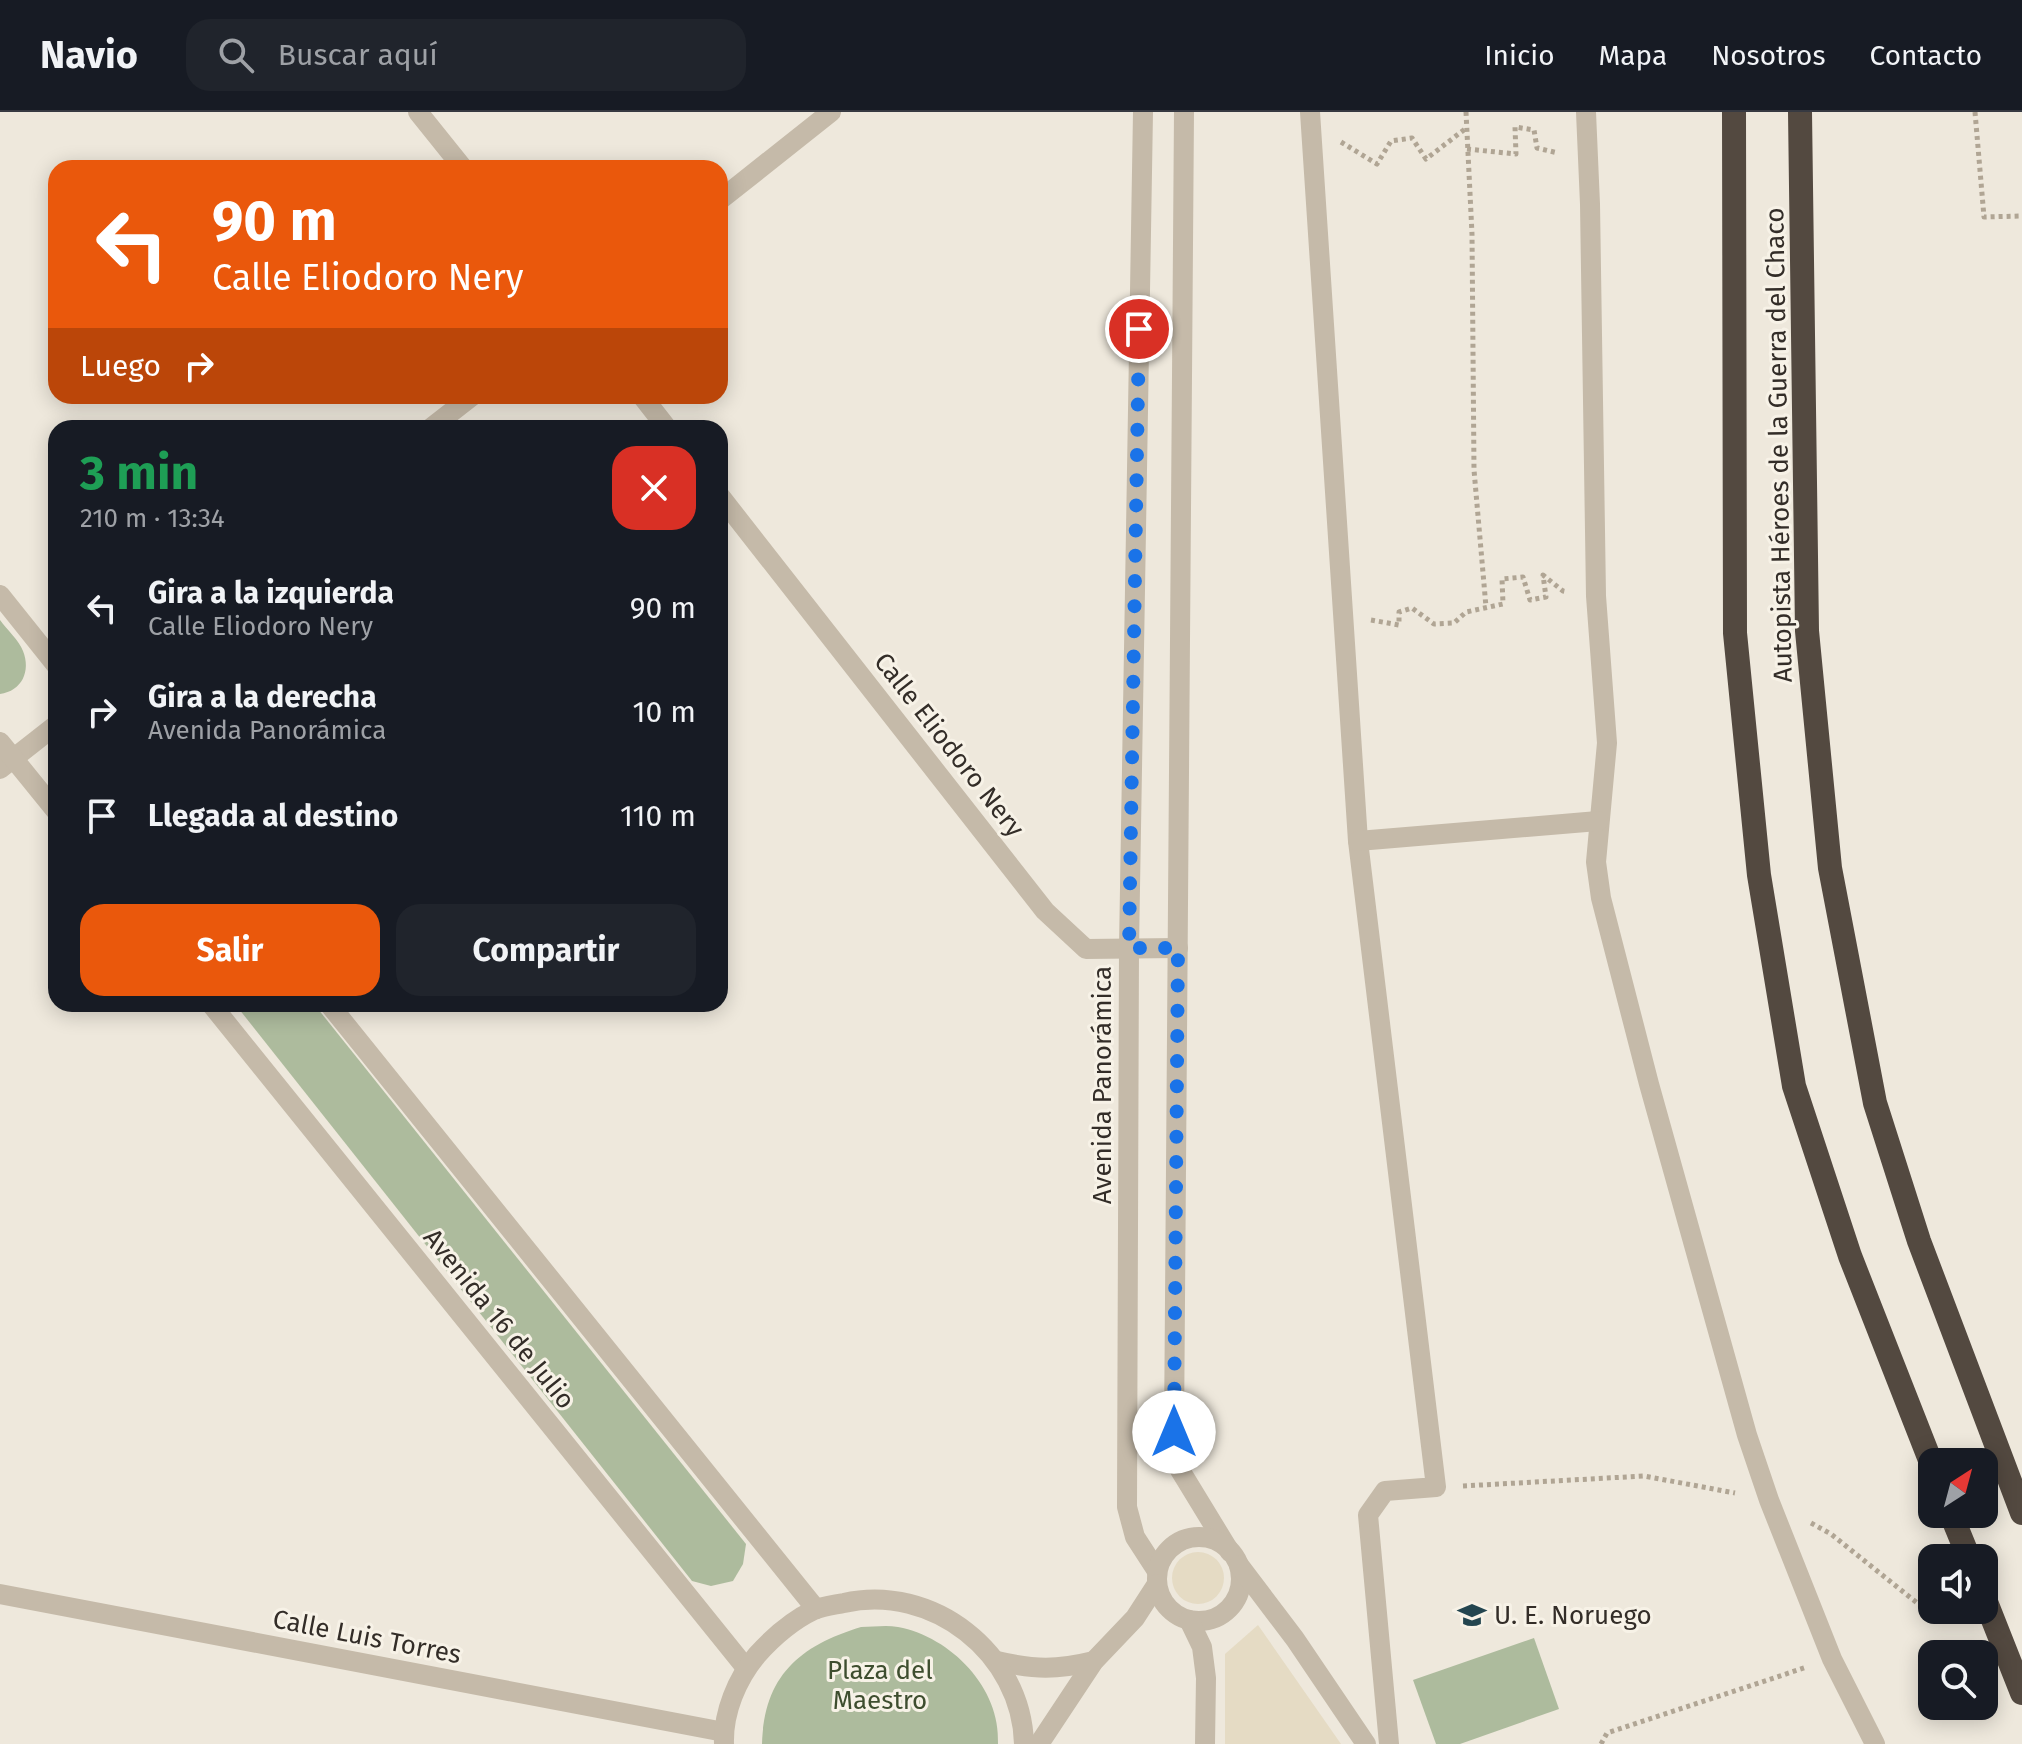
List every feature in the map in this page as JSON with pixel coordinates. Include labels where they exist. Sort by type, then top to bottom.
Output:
[{"type":"highway","name":"Autopista Héroes de la Guerra del Chaco","points":[[1734,112],[1735,633],[1759,875],[1794,1086],[1850,1256],[1925,1448]]},
{"type":"highway","name":"Autopista Héroes de la Guerra del Chaco","points":[[1800,112],[1807,631],[1830,868],[1875,1103],[1919,1241],[2022,1513]]},
{"type":"highway","points":[[1995,1624],[2022,1693]]},
{"type":"street","points":[[418,112],[457,160]]},
{"type":"street","points":[[728,194],[831,112]]},
{"type":"street","name":"Avenida Panorámica","points":[[1143,112],[1129,948],[1127,1507],[1135,1537],[1157,1577]]},
{"type":"street","points":[[1184,112],[1174,1432],[1180,1470],[1234,1558],[1295,1639],[1366,1744]]},
{"type":"street","points":[[1586,112],[1596,596],[1607,743],[1596,862],[1601,898],[1742,1420],[1769,1500],[1832,1659],[1875,1744]]},
{"type":"street","points":[[1310,117],[1358,841],[1436,1487],[1385,1491],[1368,1515],[1389,1744]]},
{"type":"street","points":[[441,420],[462,404]]},
{"type":"street","points":[[648,404],[661,420]]},
{"type":"street","name":"Calle Eliodoro Nery","points":[[728,506],[1045,911],[1086,949],[1178,948]]},
{"type":"street","points":[[0,595],[48,655]]},
{"type":"street","points":[[7,764],[48,731]]},
{"type":"street","points":[[0,742],[7,764],[48,803]]},
{"type":"street","points":[[1358,841],[1598,821]]},
{"type":"street","name":"Avenida 16 de Julio","points":[[217,1012],[746,1668]]},
{"type":"street","points":[[335,1012],[816,1609]]},
{"type":"street","points":[[1039,1744],[1094,1661],[1135,1618],[1170,1548],[1194,1537],[1208,1538],[1220,1543],[1234,1558],[1240,1590],[1234,1601],[1215,1618],[1135,1618]]},
{"type":"street","points":[[1157,1577],[1167,1607],[1183,1618],[1202,1647],[1206,1678],[1205,1744]]},
{"type":"street","name":"Calle Luis Torres","points":[[0,1594],[724,1738]]},
{"type":"street","points":[[724,1738],[731,1699],[746,1668],[777,1633],[816,1609],[865,1598],[916,1604],[961,1626],[997,1661],[1015,1693],[1024,1728],[1024,1744]]},
{"type":"street","points":[[997,1661],[1031,1669],[1061,1669],[1094,1661]]},
{"type":"path","points":[[1466,112],[1472,234],[1474,470],[1486,607]]},
{"type":"path","points":[[1975,112],[1984,217],[2022,216]]},
{"type":"path","points":[[1310,117],[1377,164],[1391,141],[1412,138],[1426,159],[1465,129],[1468,150]]},
{"type":"path","points":[[1468,150],[1516,154],[1515,127],[1534,130],[1537,148],[1588,160]]},
{"type":"path","points":[[1342,614],[1399,625],[1399,612],[1412,608],[1434,624],[1454,623],[1466,612],[1503,604],[1502,579],[1523,577],[1530,600],[1546,597],[1543,575],[1563,591],[1596,596]]},
{"type":"path","points":[[1436,1487],[1644,1476],[1769,1500],[1831,1534],[1918,1604]]},
{"type":"path","points":[[1601,1744],[1607,1733],[1832,1659]]},
{"type":"green space","points":[[0,620],[21,647],[26,666],[19,684],[0,694]]},
{"type":"green space","points":[[241,1012],[320,1012],[746,1544],[743,1564],[733,1581],[711,1586],[692,1581]]},
{"type":"green space","name":"Plaza del Maestro","points":[[893,1626],[918,1633],[954,1654],[982,1685],[997,1723],[998,1744],[762,1744],[770,1700],[789,1667],[820,1644],[861,1627]]},
{"type":"green space","points":[[1534,1638],[1559,1709],[1460,1744],[1436,1744],[1413,1680]]},
{"type":"shaded area","points":[[1198,1552],[1216,1560],[1224,1578],[1216,1596],[1198,1604],[1180,1596],[1172,1578],[1180,1560]]},
{"type":"shaded area","points":[[1258,1625],[1341,1744],[1225,1744],[1225,1654]]},
{"type":"place","name":"U. E. Noruego","points":[[1472,1615]]},
{"type":"route","points":[[1139,329],[1129,948],[1178,948],[1174,1432]]}]
